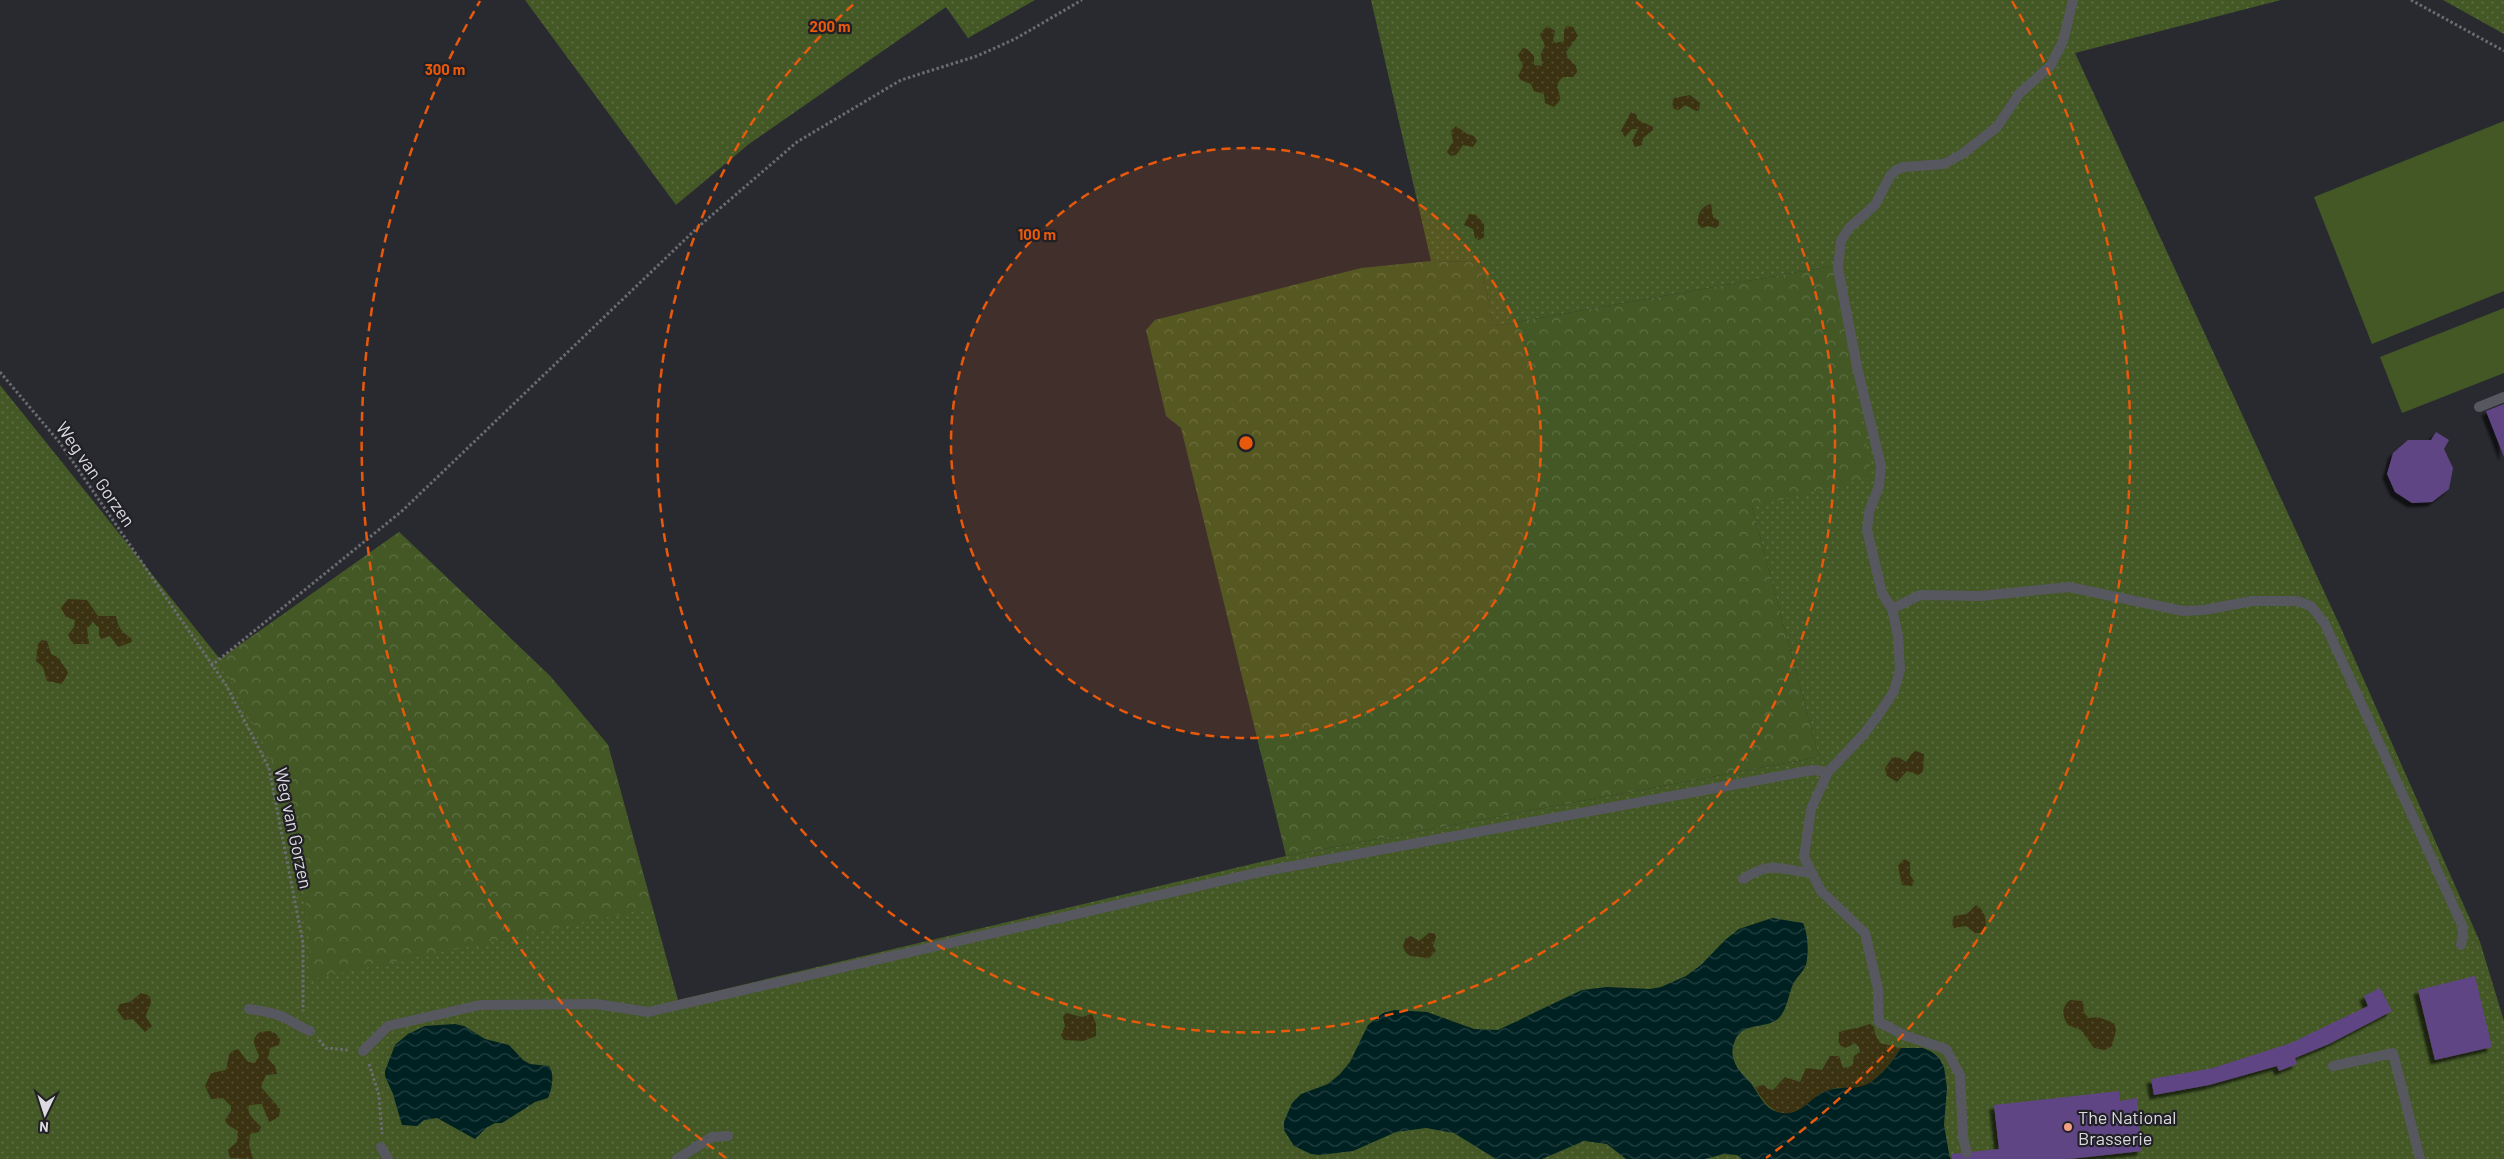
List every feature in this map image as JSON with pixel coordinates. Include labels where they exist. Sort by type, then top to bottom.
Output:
[{"type":"lane","points":[[1966,1153],[1963,1138],[1960,1075],[1946,1049],[1906,1036],[1879,1022],[1878,989],[1865,932],[1821,891],[1804,857],[1811,809],[1828,772],[1863,735],[1894,691],[1900,670],[1898,636],[1892,608],[1882,593],[1867,530],[1869,512],[1879,486],[1881,466],[1857,367],[1838,268],[1841,242],[1849,228],[1875,205],[1890,176],[1896,170],[1904,167],[1944,164],[1969,149],[1997,127],[2019,94],[2051,65],[2063,41],[2073,0]]},
{"type":"lane","points":[[2478,407],[2504,397]]},
{"type":"lane","points":[[1892,608],[1920,595],[1980,596],[2069,587],[2104,593],[2173,611],[2204,610],[2252,601],[2297,601],[2311,606],[2324,624],[2458,916],[2463,933],[2461,945]]},
{"type":"lane","points":[[364,1051],[388,1026],[480,1005],[596,1004],[648,1012],[1260,872],[1813,770],[1828,772]]},
{"type":"lane","points":[[1743,879],[1759,869],[1772,866],[1787,871],[1812,873]]},
{"type":"lane","points":[[249,1009],[288,1019],[298,1027],[310,1031]]},
{"type":"lane","points":[[2333,1066],[2393,1053],[2420,1159]]},
{"type":"lane","points":[[677,1159],[712,1137],[728,1136]]},
{"type":"lane","points":[[381,1146],[388,1159]]},
{"type":"path","points":[[211,666],[402,511],[697,228],[797,142],[900,80],[977,56],[1015,39],[1082,0]]},
{"type":"path","points":[[2411,0],[2504,51]]},
{"type":"path","name":"Weg van Gorzen","points":[[0,372],[60,443],[211,666],[226,685],[270,768],[303,943],[303,1014],[310,1031],[326,1048],[364,1051]]},
{"type":"path","points":[[364,1051],[379,1095],[383,1126],[381,1146]]},
{"type":"green space","points":[[525,0],[1035,0],[968,38],[946,7],[749,144],[676,205]]},
{"type":"green space","points":[[1371,0],[2281,0],[2075,53],[2340,626],[2480,942],[2504,1021],[2504,1159],[0,1159],[0,385],[220,659],[399,532],[550,676],[608,745],[678,1000],[1286,856],[1819,757],[1752,507],[1832,266],[1494,326],[1480,262],[1431,261]]},
{"type":"green space","points":[[2443,0],[2504,0],[2504,34]]},
{"type":"green space","points":[[2504,121],[2504,291],[2372,344],[2314,197]]},
{"type":"green space","points":[[1431,261],[1480,262],[1494,326],[1832,266],[1872,477],[1752,507],[1819,757],[1286,856],[1181,428],[1166,416],[1146,330],[1155,320],[1361,268]]},
{"type":"green space","points":[[2504,308],[2504,373],[2402,413],[2380,357]]},
{"type":"green space","points":[[399,532],[550,676],[608,745],[652,908],[312,979],[299,813],[220,659]]},
{"type":"sand","points":[[1547,26],[1555,31],[1553,40],[1555,43],[1564,41],[1564,30],[1567,26],[1573,27],[1578,36],[1566,52],[1568,58],[1576,66],[1577,72],[1573,77],[1563,77],[1558,83],[1560,100],[1554,107],[1545,103],[1544,94],[1534,91],[1531,84],[1521,80],[1518,76],[1523,66],[1518,55],[1523,48],[1527,49],[1534,56],[1534,65],[1542,66],[1541,53],[1545,46],[1540,34]]},
{"type":"sand","points":[[1690,95],[1700,103],[1699,110],[1696,111],[1685,105],[1679,110],[1674,109],[1672,103],[1674,98]]},
{"type":"sand","points":[[1631,112],[1636,114],[1638,120],[1653,127],[1653,130],[1643,138],[1642,145],[1635,147],[1632,141],[1638,129],[1632,129],[1625,137],[1621,131]]},
{"type":"sand","points":[[1456,126],[1467,134],[1474,136],[1477,141],[1473,147],[1463,145],[1456,155],[1451,156],[1447,152],[1453,141],[1451,131]]},
{"type":"sand","points":[[1711,204],[1713,217],[1719,221],[1719,225],[1716,228],[1708,226],[1702,228],[1698,224],[1699,214],[1702,209]]},
{"type":"sand","points":[[1469,214],[1476,215],[1484,224],[1484,237],[1479,240],[1475,238],[1473,229],[1464,225]]},
{"type":"sand","points":[[68,599],[87,600],[98,616],[116,616],[120,629],[131,638],[132,642],[118,647],[110,636],[101,639],[99,628],[93,622],[87,629],[89,644],[73,644],[68,635],[74,627],[75,620],[66,617],[61,608]]},
{"type":"sand","points":[[42,640],[47,641],[51,654],[59,658],[68,673],[62,684],[47,681],[43,667],[36,661],[38,644]]},
{"type":"sand","points":[[1916,751],[1924,754],[1923,772],[1918,775],[1907,771],[1897,782],[1887,776],[1885,768],[1892,758],[1898,757],[1906,762],[1913,752]]},
{"type":"sand","points":[[1904,859],[1910,862],[1910,875],[1914,881],[1912,886],[1902,885],[1898,866]]},
{"type":"sand","points":[[1976,905],[1982,910],[1986,922],[1983,933],[1975,933],[1966,926],[1954,928],[1952,923],[1954,916],[1967,914]]},
{"type":"sand","points":[[1429,933],[1434,933],[1436,937],[1433,946],[1436,951],[1428,959],[1407,954],[1403,946],[1406,938],[1411,936],[1419,941]]},
{"type":"sand","points":[[141,993],[148,995],[151,1001],[146,1017],[152,1026],[145,1032],[133,1019],[124,1020],[117,1010],[120,1004],[130,1002]]},
{"type":"sand","points":[[2070,1000],[2083,1001],[2084,1013],[2089,1018],[2098,1017],[2114,1023],[2116,1030],[2112,1046],[2105,1050],[2094,1048],[2081,1030],[2068,1025],[2063,1012]]},
{"type":"sand","points":[[1066,1013],[1082,1017],[1092,1014],[1096,1024],[1096,1036],[1083,1041],[1064,1040],[1061,1035],[1065,1026],[1063,1017]]},
{"type":"sand","points":[[1870,1024],[1874,1027],[1875,1034],[1880,1043],[1901,1048],[1884,1071],[1867,1086],[1829,1090],[1805,1108],[1786,1114],[1768,1105],[1755,1087],[1764,1085],[1768,1089],[1773,1090],[1785,1077],[1800,1082],[1806,1068],[1822,1070],[1830,1056],[1839,1056],[1843,1068],[1852,1066],[1854,1056],[1860,1052],[1859,1047],[1855,1043],[1846,1048],[1841,1046],[1839,1032]]},
{"type":"sand","points":[[270,1031],[275,1033],[280,1039],[279,1045],[270,1048],[268,1059],[275,1066],[277,1074],[266,1075],[261,1087],[280,1109],[279,1117],[269,1122],[262,1104],[249,1105],[250,1114],[261,1127],[259,1132],[250,1134],[249,1145],[253,1159],[230,1158],[228,1150],[237,1142],[238,1131],[228,1125],[225,1120],[231,1111],[231,1106],[223,1098],[211,1099],[205,1086],[211,1073],[226,1070],[229,1055],[232,1051],[238,1049],[248,1062],[255,1063],[259,1056],[254,1040],[260,1032]]},
{"type":"water","points":[[1772,918],[1803,923],[1808,944],[1806,965],[1793,984],[1785,1009],[1779,1018],[1769,1023],[1746,1029],[1737,1036],[1733,1048],[1733,1059],[1740,1072],[1752,1084],[1768,1107],[1778,1112],[1792,1113],[1824,1092],[1836,1088],[1860,1087],[1871,1082],[1884,1071],[1901,1048],[1923,1048],[1939,1058],[1944,1067],[1947,1088],[1944,1125],[1950,1159],[1742,1159],[1737,1155],[1724,1154],[1705,1159],[1626,1159],[1607,1144],[1584,1141],[1542,1159],[1496,1159],[1454,1133],[1426,1128],[1396,1132],[1353,1151],[1320,1155],[1311,1154],[1294,1146],[1284,1130],[1284,1122],[1292,1103],[1301,1094],[1328,1084],[1340,1074],[1350,1062],[1368,1025],[1383,1013],[1395,1010],[1427,1012],[1474,1029],[1498,1030],[1582,990],[1607,987],[1650,989],[1661,987],[1686,976],[1701,965],[1725,940],[1739,929]]},
{"type":"water","points":[[455,1024],[464,1026],[485,1039],[509,1045],[523,1060],[530,1064],[549,1066],[552,1073],[552,1082],[548,1098],[535,1102],[502,1123],[495,1123],[486,1128],[475,1139],[437,1118],[424,1120],[417,1126],[402,1125],[393,1094],[385,1076],[385,1071],[395,1045],[408,1034],[425,1026]]},
{"type":"building","points":[[2504,404],[2504,457],[2486,411]]},
{"type":"building","points":[[2436,432],[2449,440],[2444,449],[2453,468],[2449,489],[2432,502],[2412,503],[2395,492],[2387,474],[2393,453],[2408,440],[2431,440]]},
{"type":"building","points":[[2475,976],[2492,1047],[2435,1060],[2418,990]]},
{"type":"building","points":[[2380,988],[2392,1011],[2329,1044],[2295,1058],[2297,1064],[2279,1071],[2277,1066],[2209,1085],[2154,1095],[2151,1079],[2213,1068],[2291,1043],[2368,1006],[2364,996]]},
{"type":"building","name":"The National Brasserie","points":[[2119,1091],[2120,1101],[2137,1098],[2142,1151],[2069,1159],[1952,1159],[1951,1154],[1999,1149],[1994,1105]]},
{"type":"place","name":"The National Brasserie","points":[[2068,1127]]}]
